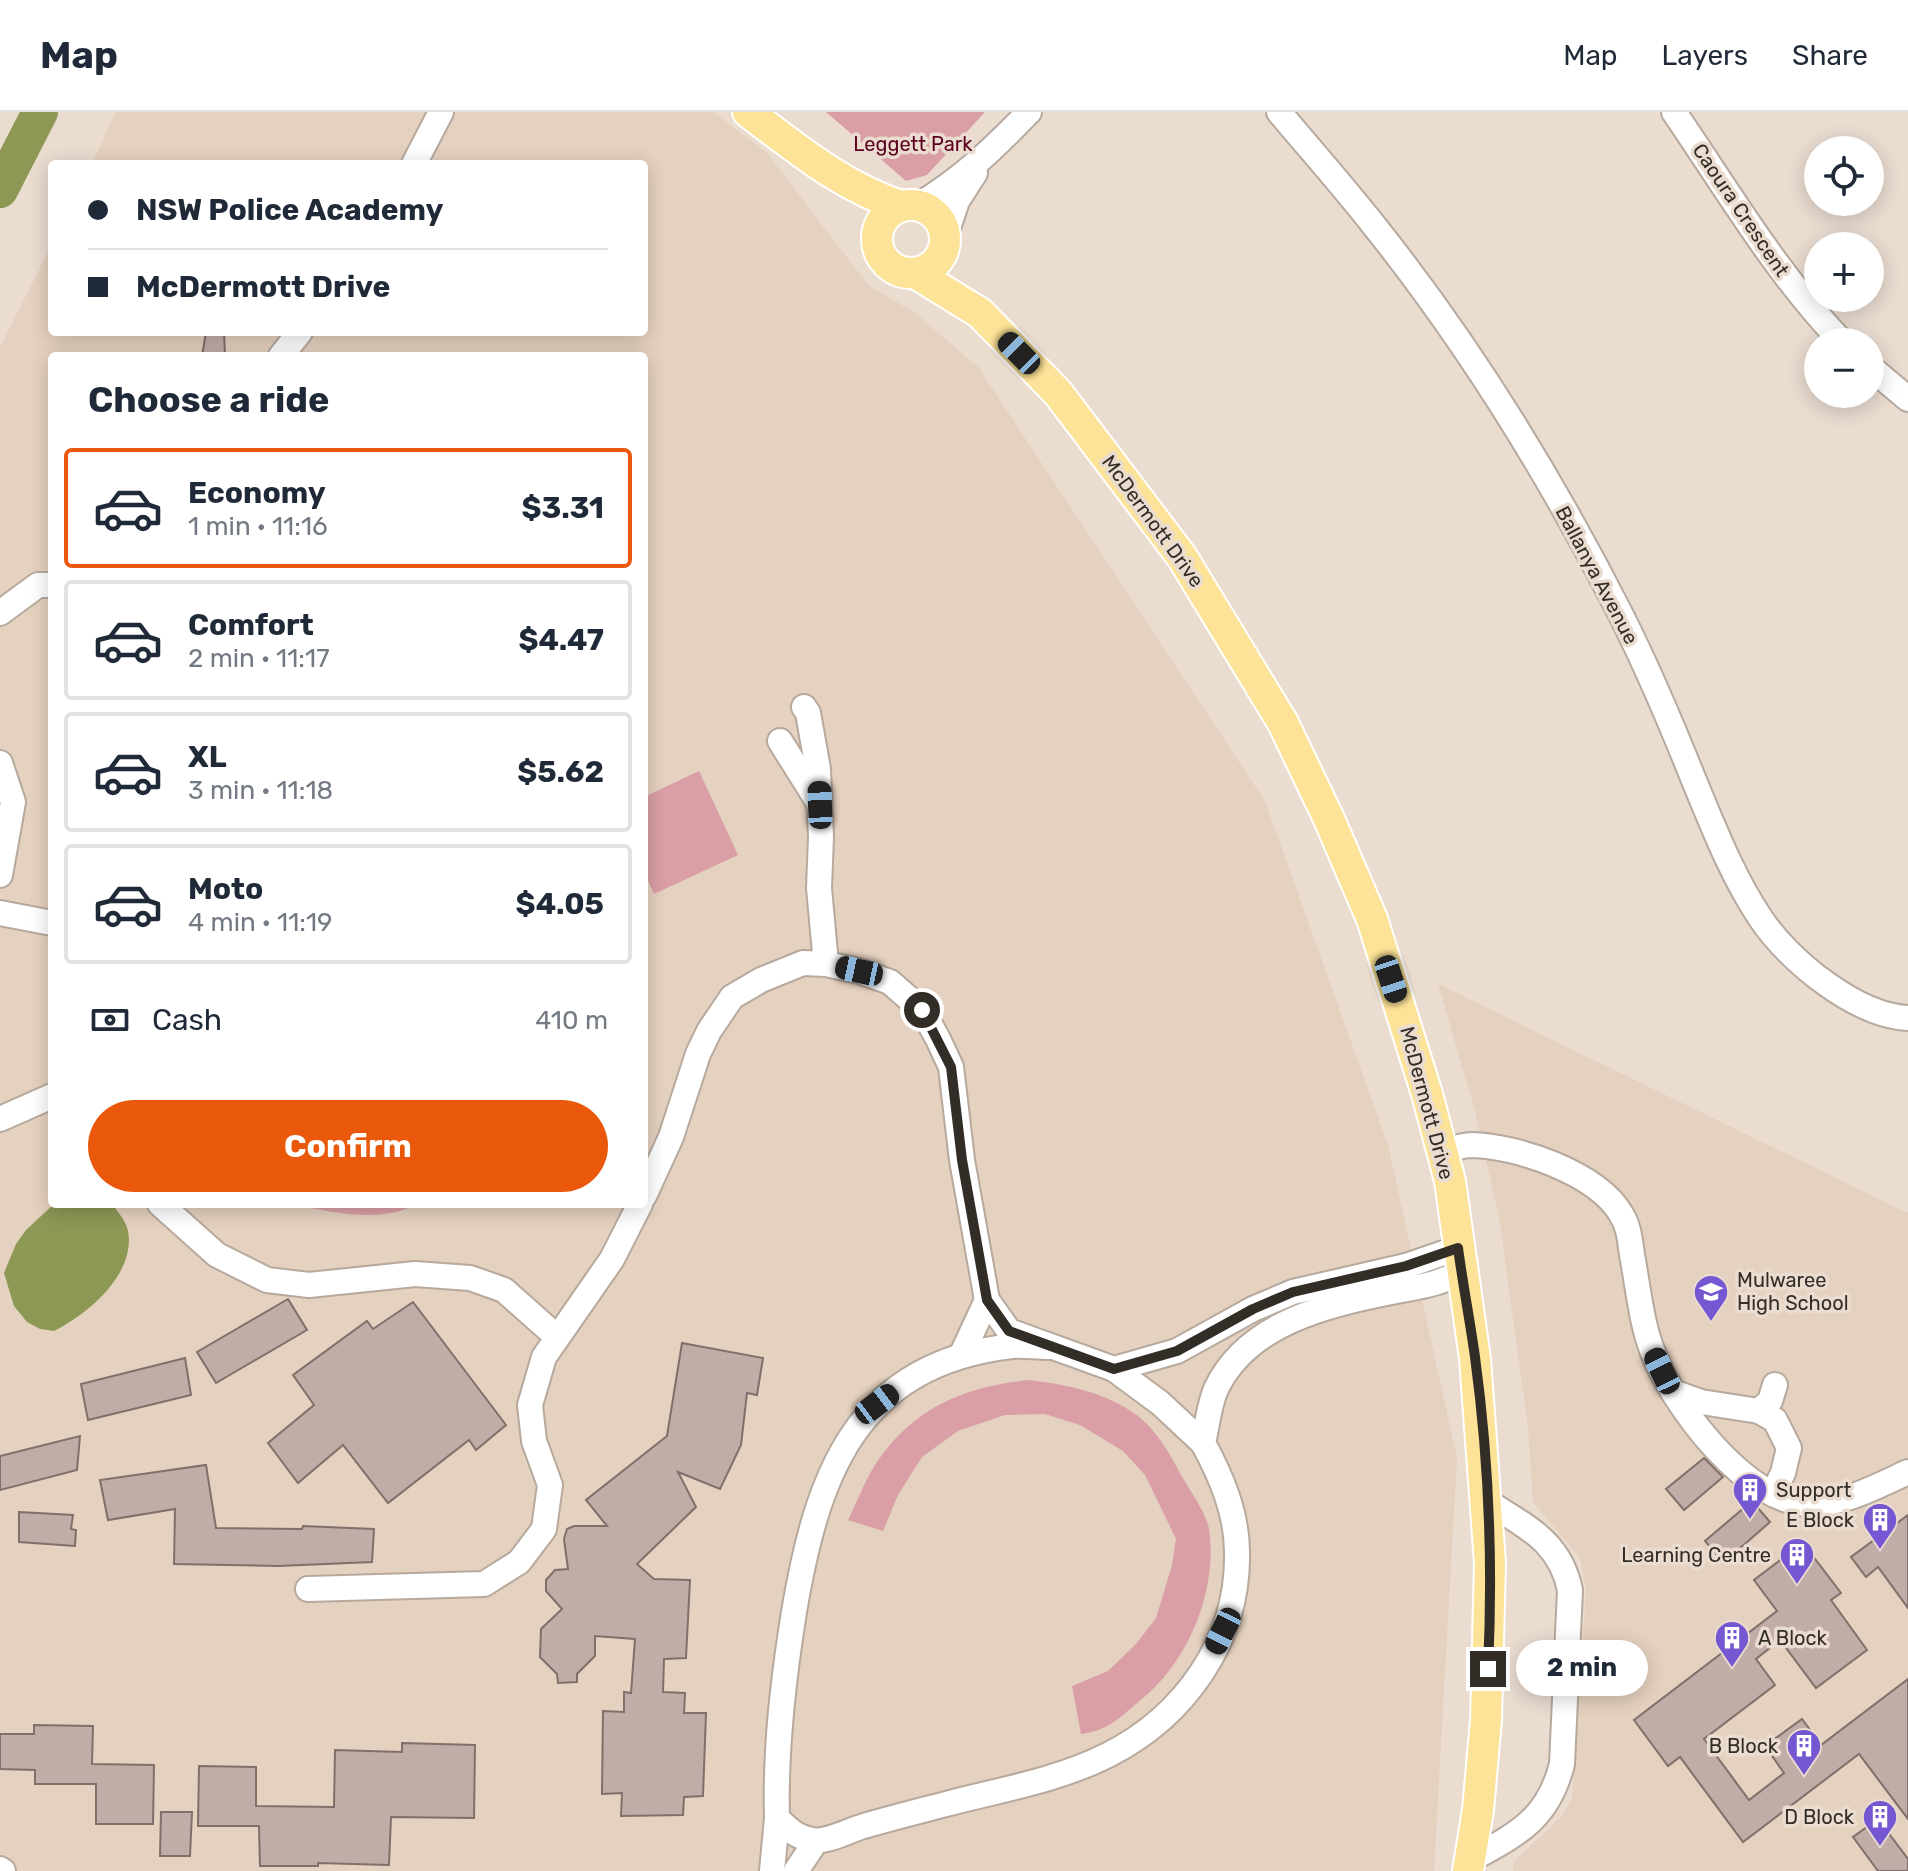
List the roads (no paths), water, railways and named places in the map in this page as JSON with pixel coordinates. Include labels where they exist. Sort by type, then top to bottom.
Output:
[{"type":"main road","points":[[748,112],[825,171],[876,198],[928,209],[937,217],[944,243],[933,265],[915,273],[904,273],[884,261],[877,239],[825,171]]},
{"type":"main road","points":[[877,239],[881,223],[893,210],[909,206]]},
{"type":"main road","name":"McDermott Drive","points":[[944,243],[980,313]]},
{"type":"main road","name":"McDermott Drive","points":[[915,273],[980,313],[1058,393],[1182,557],[1283,723],[1372,919],[1427,1094],[1450,1181],[1475,1359],[1488,1502],[1490,1563],[1487,1705],[1478,1810],[1469,1865]]},
{"type":"street","points":[[416,160],[441,112]]},
{"type":"street","points":[[909,206],[945,189],[982,161],[1029,112]]},
{"type":"street","name":"Ballanya Avenue","points":[[1279,112],[1421,287],[1524,443],[1622,617],[1665,708],[1734,873],[1762,922],[1801,965],[1841,994],[1878,1012],[1908,1018]]},
{"type":"street","name":"Caoura Crescent","points":[[1674,112],[1777,266],[1829,328]]},
{"type":"street","points":[[944,243],[957,201],[982,161]]},
{"type":"street","points":[[284,352],[297,336]]},
{"type":"street","points":[[1884,379],[1908,399]]},
{"type":"street","points":[[0,613],[38,585],[48,585]]},
{"type":"street","points":[[804,707],[808,713],[818,769],[819,888],[826,964]]},
{"type":"street","points":[[780,741],[820,805]]},
{"type":"street","points":[[0,763],[13,802],[0,875]]},
{"type":"street","points":[[0,913],[48,922]]},
{"type":"street","points":[[648,1187],[671,1137],[698,1054],[732,997],[761,980],[803,963],[859,971],[890,982],[922,1010],[951,1067],[962,1160],[987,1300],[1009,1331],[1114,1369],[1160,1403],[1203,1443],[1218,1470],[1233,1519],[1237,1550],[1236,1578],[1223,1631],[1197,1682],[1175,1708],[1141,1737],[1105,1757],[1051,1777],[816,1841],[794,1835],[777,1818]]},
{"type":"street","points":[[2,1114],[48,1097]]},
{"type":"street","points":[[1442,1152],[1469,1145],[1524,1153],[1554,1163],[1608,1198],[1621,1214],[1629,1233],[1651,1349],[1673,1392],[1691,1418],[1753,1483],[1787,1500],[1810,1504],[1849,1498],[1908,1472]]},
{"type":"street","points":[[164,1208],[217,1255],[267,1280],[309,1285],[415,1274],[470,1278],[504,1290],[557,1337]]},
{"type":"street","points":[[308,1589],[484,1584],[519,1562],[544,1529],[550,1485],[534,1441],[530,1405],[544,1357],[612,1259],[638,1208]]},
{"type":"street","points":[[1114,1369],[1177,1351],[1253,1309],[1293,1292],[1406,1266],[1460,1260]]},
{"type":"street","points":[[1203,1443],[1216,1390],[1243,1350],[1269,1332],[1303,1315],[1349,1301],[1448,1279],[1460,1260]]},
{"type":"street","points":[[961,1356],[987,1300]]},
{"type":"street","points":[[772,1871],[781,1697],[804,1555],[821,1494],[849,1440],[877,1404],[912,1378],[961,1356],[1009,1347],[1048,1347]]},
{"type":"street","points":[[1759,1411],[1770,1401],[1775,1385]]},
{"type":"street","points":[[1673,1392],[1701,1402],[1759,1411],[1775,1420],[1789,1448],[1783,1473],[1773,1493]]},
{"type":"street","points":[[1469,1865],[1519,1833],[1548,1804],[1562,1764],[1570,1590],[1566,1571],[1554,1551],[1538,1534],[1488,1502]]},
{"type":"street","points":[[796,1871],[816,1841]]},
{"type":"waterway","points":[[0,190],[40,112]]},
{"type":"place","name":"Mulwaree High School","points":[[1711,1323]]},
{"type":"place","name":"Support","points":[[1750,1521]]},
{"type":"place","name":"E Block","points":[[1880,1551]]},
{"type":"place","name":"Learning Centre","points":[[1797,1586]]},
{"type":"place","name":"A Block","points":[[1732,1669]]},
{"type":"place","name":"B Block","points":[[1804,1777]]},
{"type":"place","name":"D Block","points":[[1880,1848]]},
{"type":"park label","name":"Leggett Park","points":[[913,144]]}]
